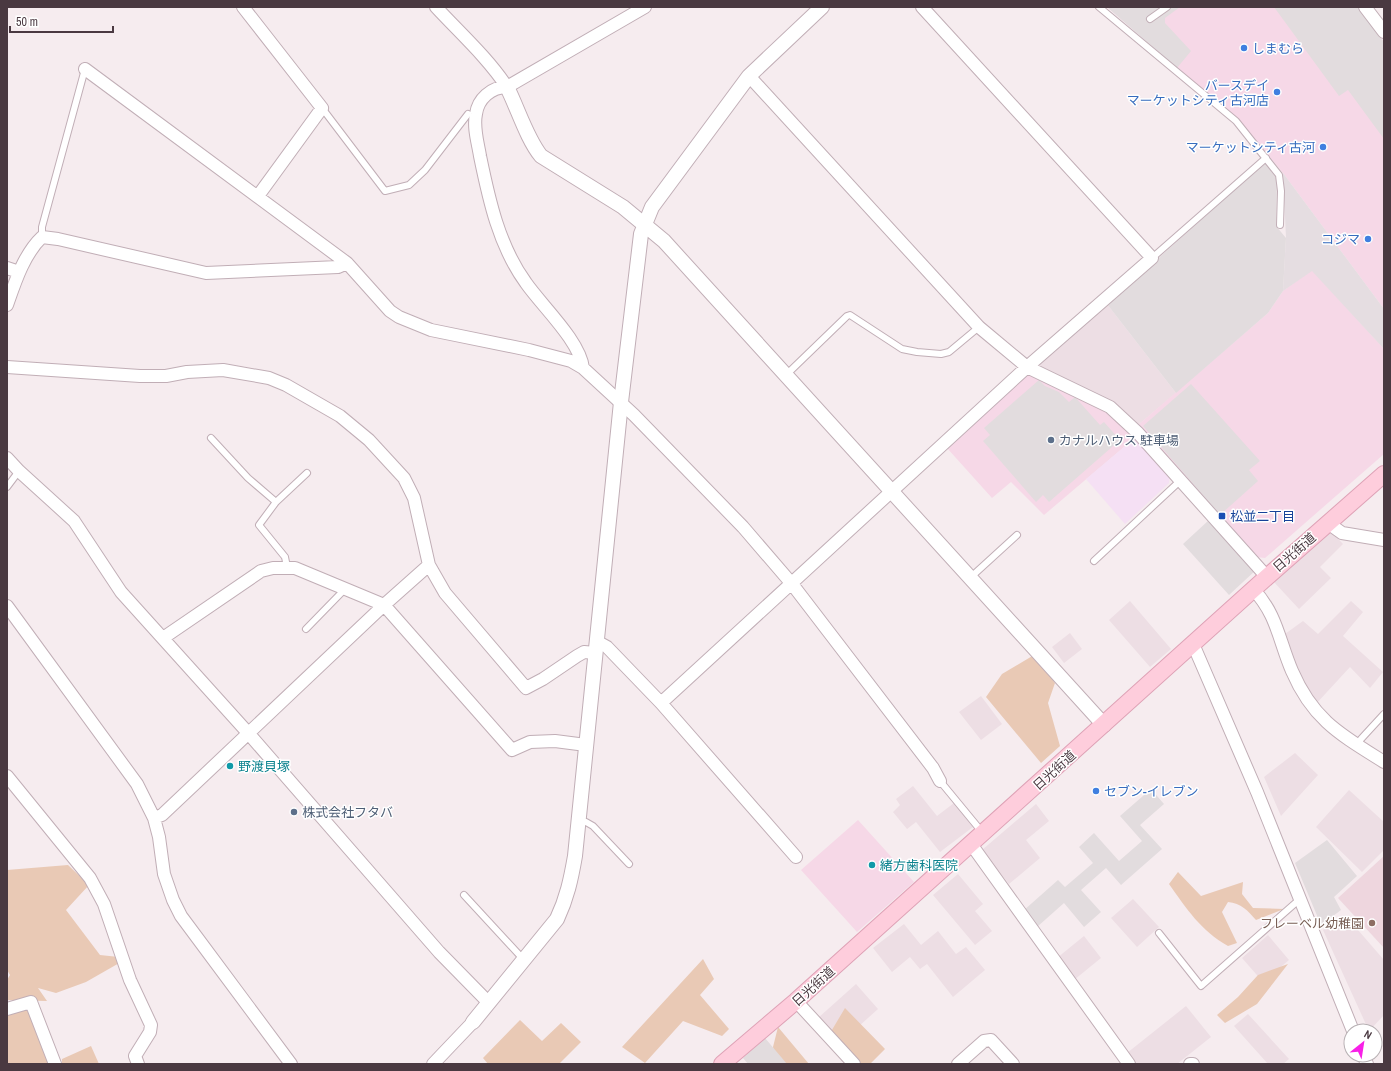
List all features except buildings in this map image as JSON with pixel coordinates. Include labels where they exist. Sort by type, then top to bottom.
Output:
[{"type":"main road","name":"日光街道","points":[[722,1064],[796,1001],[1104,725],[1253,589],[1384,474]]},
{"type":"street","points":[[243,7],[322,108],[258,196]]},
{"type":"street","points":[[436,7],[472,45],[507,87],[534,147],[541,156],[624,207],[664,241],[892,490],[1104,725]]},
{"type":"street","points":[[583,368],[582,357],[561,327],[525,283],[500,234],[492,210],[472,112],[484,97],[498,87],[507,87],[645,7]]},
{"type":"street","points":[[433,1064],[473,1022],[525,960],[557,919],[565,902],[571,878],[578,821],[620,402],[641,234],[644,223],[652,207],[749,76],[822,7]]},
{"type":"street","points":[[661,703],[1027,367],[1152,258],[922,7]]},
{"type":"street","points":[[1365,7],[1384,32]]},
{"type":"street","points":[[85,69],[347,263],[390,311],[413,324],[431,330],[529,350],[564,359],[583,368],[620,402],[743,527],[792,584],[929,762],[940,781]]},
{"type":"street","points":[[749,76],[979,327],[1027,367],[1110,407],[1138,433],[1267,577]]},
{"type":"street","points":[[7,304],[19,272],[42,237],[58,239],[206,273],[338,267],[347,263]]},
{"type":"street","points":[[7,268],[19,272]]},
{"type":"street","points":[[7,367],[140,376],[166,376],[187,372],[223,370],[269,378],[286,385],[340,416],[369,440],[397,469],[414,498],[430,565],[445,593],[526,688],[543,679],[584,652],[596,647],[607,647],[661,703],[796,857]]},
{"type":"street","points":[[7,458],[74,522],[121,592],[249,734],[439,952],[489,1003]]},
{"type":"street","points":[[1328,523],[1342,533],[1384,540]]},
{"type":"street","points":[[154,818],[162,815],[384,605],[430,565]]},
{"type":"street","points":[[162,638],[255,574],[273,568],[296,568],[384,605],[512,750],[530,742],[555,741],[586,745]]},
{"type":"street","points":[[1253,589],[1265,601],[1275,621],[1292,671],[1317,714],[1330,727],[1384,762]]},
{"type":"street","points":[[7,606],[137,784],[154,818],[159,837],[164,874],[173,900],[181,916],[291,1064]]},
{"type":"street","points":[[1193,644],[1300,899],[1350,1023]]},
{"type":"street","points":[[7,776],[99,891],[130,980],[151,1025],[150,1032],[135,1056],[138,1064]]},
{"type":"street","points":[[971,844],[1129,1064]]},
{"type":"street","points":[[796,1001],[854,1064]]},
{"type":"street","points":[[7,1009],[31,1002],[46,1037],[55,1064]]},
{"type":"street","points":[[958,1064],[984,1040],[991,1040],[1013,1064]]},
{"type":"lane","points":[[1099,7],[1236,121],[1279,175],[1281,191],[1280,225]]},
{"type":"lane","points":[[1150,19],[1167,7]]},
{"type":"lane","points":[[42,237],[42,227],[85,69]]},
{"type":"lane","points":[[322,108],[385,191],[409,185],[425,170],[472,112]]},
{"type":"lane","points":[[1152,258],[1266,158]]},
{"type":"lane","points":[[786,375],[847,316],[850,315],[902,349],[942,354],[949,352],[979,327]]},
{"type":"lane","points":[[211,438],[248,478],[276,502]]},
{"type":"lane","points":[[7,487],[19,471]]},
{"type":"lane","points":[[287,567],[285,557],[259,525],[276,502],[307,473]]},
{"type":"lane","points":[[1094,561],[1181,480]]},
{"type":"lane","points":[[971,577],[1017,535]]},
{"type":"lane","points":[[306,629],[345,589]]},
{"type":"lane","points":[[1358,745],[1361,739],[1384,714]]},
{"type":"lane","points":[[940,781],[982,833]]},
{"type":"lane","points":[[578,821],[586,822],[593,826],[629,864]]},
{"type":"lane","points":[[464,895],[525,960]]},
{"type":"lane","points":[[1159,934],[1201,986],[1300,899]]},
{"type":"shaded area","name":"マーケットシティ古河","points":[[1107,7],[1358,7],[1384,42],[1384,309],[1283,173],[1241,122]]},
{"type":"shaded area","points":[[1107,7],[1180,7],[1165,18],[1165,23],[1191,51],[1177,68]]},
{"type":"shaded area","points":[[1274,7],[1358,7],[1384,42],[1384,139],[1348,90],[1339,96]]},
{"type":"shaded area","points":[[1266,162],[1274,173],[1277,181],[1276,226],[1286,238],[1283,291],[1268,313],[1176,393],[1107,304]]},
{"type":"shaded area","points":[[1283,173],[1384,309],[1384,349],[1312,271],[1283,291],[1286,238]]},
{"type":"shaded area","points":[[1312,270],[1384,349],[1384,454],[1265,558],[1256,557],[1138,425],[1268,313],[1283,291]]},
{"type":"shaded area","points":[[1107,304],[1176,393],[1138,425],[1105,398],[1038,366],[1037,362]]},
{"type":"shaded area","name":"カナルハウス 駐車場","points":[[1029,374],[1102,406],[1137,436],[1044,515],[1011,482],[992,498],[947,448],[1023,376]]},
{"type":"shaded area","name":"カナルハウス 駐車場","points":[[1039,380],[1045,386],[1059,392],[1069,402],[1075,397],[1100,425],[1104,422],[1120,440],[1049,502],[1043,495],[1036,502],[983,441],[990,435],[984,428]]},
{"type":"shaded area","points":[[1191,384],[1260,461],[1249,470],[1258,481],[1220,515],[1143,426]]},
{"type":"shaded area","points":[[1137,436],[1170,473],[1169,483],[1125,524],[1086,479]]},
{"type":"shaded area","points":[[1209,520],[1256,570],[1229,595],[1183,544]]},
{"type":"shaded area","points":[[1328,528],[1343,544],[1320,567],[1331,578],[1299,609],[1273,581]]},
{"type":"shaded area","points":[[1130,601],[1171,649],[1150,667],[1109,620]]},
{"type":"shaded area","points":[[1351,601],[1363,612],[1343,636],[1383,672],[1370,688],[1350,667],[1315,705],[1298,674],[1285,634],[1303,621],[1318,634]]},
{"type":"shaded area","points":[[1070,633],[1082,649],[1064,663],[1052,647]]},
{"type":"shaded area","points":[[1034,655],[1055,683],[1048,703],[1060,746],[1041,763],[986,697],[1002,674]]},
{"type":"shaded area","points":[[981,696],[1002,724],[981,740],[959,712]]},
{"type":"shaded area","points":[[1295,753],[1318,775],[1281,816],[1264,777]]},
{"type":"shaded area","points":[[913,786],[937,816],[954,803],[973,827],[940,852],[916,822],[907,829],[893,812],[900,805],[896,799]]},
{"type":"shaded area","points":[[1151,789],[1164,804],[1140,825],[1162,849],[1121,885],[1106,868],[1081,890],[1101,912],[1084,927],[1064,903],[1037,927],[1023,911],[1058,880],[1065,887],[1093,863],[1079,847],[1094,833],[1119,861],[1142,841],[1120,816]]},
{"type":"shaded area","points":[[1349,790],[1384,822],[1384,850],[1362,872],[1316,827]]},
{"type":"shaded area","points":[[1036,804],[1049,821],[1026,840],[1040,858],[1009,884],[982,850]]},
{"type":"shaded area","points":[[858,820],[914,882],[857,932],[801,870]]},
{"type":"shaded area","points":[[1327,840],[1357,876],[1334,897],[1341,910],[1321,925],[1295,863]]},
{"type":"shaded area","name":"フレーベル幼稚園","points":[[1384,856],[1384,948],[1338,898]]},
{"type":"shaded area","points":[[68,865],[89,885],[66,910],[100,955],[128,958],[86,982],[56,993],[38,988],[47,1001],[7,1000],[7,980],[10,975],[7,970],[7,870]]},
{"type":"shaded area","points":[[1178,872],[1201,896],[1243,882],[1242,894],[1253,908],[1284,909],[1256,920],[1237,904],[1228,902],[1222,912],[1237,943],[1228,946],[1218,940],[1202,926],[1169,884]]},
{"type":"shaded area","points":[[958,874],[983,904],[975,911],[992,931],[975,945],[933,895]]},
{"type":"shaded area","points":[[1133,899],[1159,927],[1137,947],[1111,918]]},
{"type":"shaded area","points":[[1345,915],[1384,960],[1384,1015],[1376,1023],[1365,1023],[1323,930]]},
{"type":"shaded area","points":[[904,924],[921,945],[938,931],[956,954],[966,947],[985,970],[953,997],[927,964],[920,969],[910,957],[892,972],[873,948]]},
{"type":"shaded area","points":[[1268,935],[1289,960],[1263,982],[1242,958]]},
{"type":"shaded area","points":[[1084,936],[1101,958],[1074,980],[1057,958]]},
{"type":"shaded area","points":[[703,959],[714,979],[700,995],[729,1029],[722,1036],[683,1021],[645,1063],[622,1047]]},
{"type":"shaded area","points":[[1288,964],[1257,1004],[1225,1023],[1217,1015],[1238,997],[1258,975]]},
{"type":"shaded area","points":[[856,984],[878,1009],[858,1027],[859,1064],[818,1018]]},
{"type":"shaded area","points":[[1186,1006],[1211,1037],[1177,1064],[1136,1064],[1127,1053]]},
{"type":"shaded area","points":[[25,1008],[35,1022],[49,1064],[7,1064],[7,1013]]},
{"type":"shaded area","points":[[845,1008],[885,1049],[870,1064],[847,1064],[826,1040]]},
{"type":"shaded area","points":[[1248,1014],[1289,1059],[1283,1064],[1268,1064],[1234,1026]]},
{"type":"shaded area","points":[[520,1020],[542,1041],[561,1023],[581,1042],[559,1064],[488,1064],[483,1058]]},
{"type":"shaded area","points":[[778,1027],[809,1064],[777,1064],[773,1047]]},
{"type":"shaded area","points":[[765,1038],[787,1064],[748,1064],[743,1058]]},
{"type":"shaded area","points":[[91,1046],[99,1064],[62,1064],[62,1059]]},
{"type":"place","name":"しまむら","points":[[1244,48]]},
{"type":"place","name":"バースデイ マーケットシティ古河店","points":[[1277,92]]},
{"type":"place","name":"マーケットシティ古河","points":[[1323,147]]},
{"type":"place","name":"コジマ","points":[[1368,239]]},
{"type":"place","name":"カナルハウス 駐車場","points":[[1051,440]]},
{"type":"place","name":"松並二丁目","points":[[1222,516]]},
{"type":"place","name":"野渡貝塚","points":[[230,766]]},
{"type":"place","name":"セブン-イレブン","points":[[1096,791]]},
{"type":"place","name":"株式会社フタバ","points":[[294,812]]},
{"type":"place","name":"緒方歯科医院","points":[[872,865]]},
{"type":"place","name":"フレーベル幼稚園","points":[[1372,923]]}]
